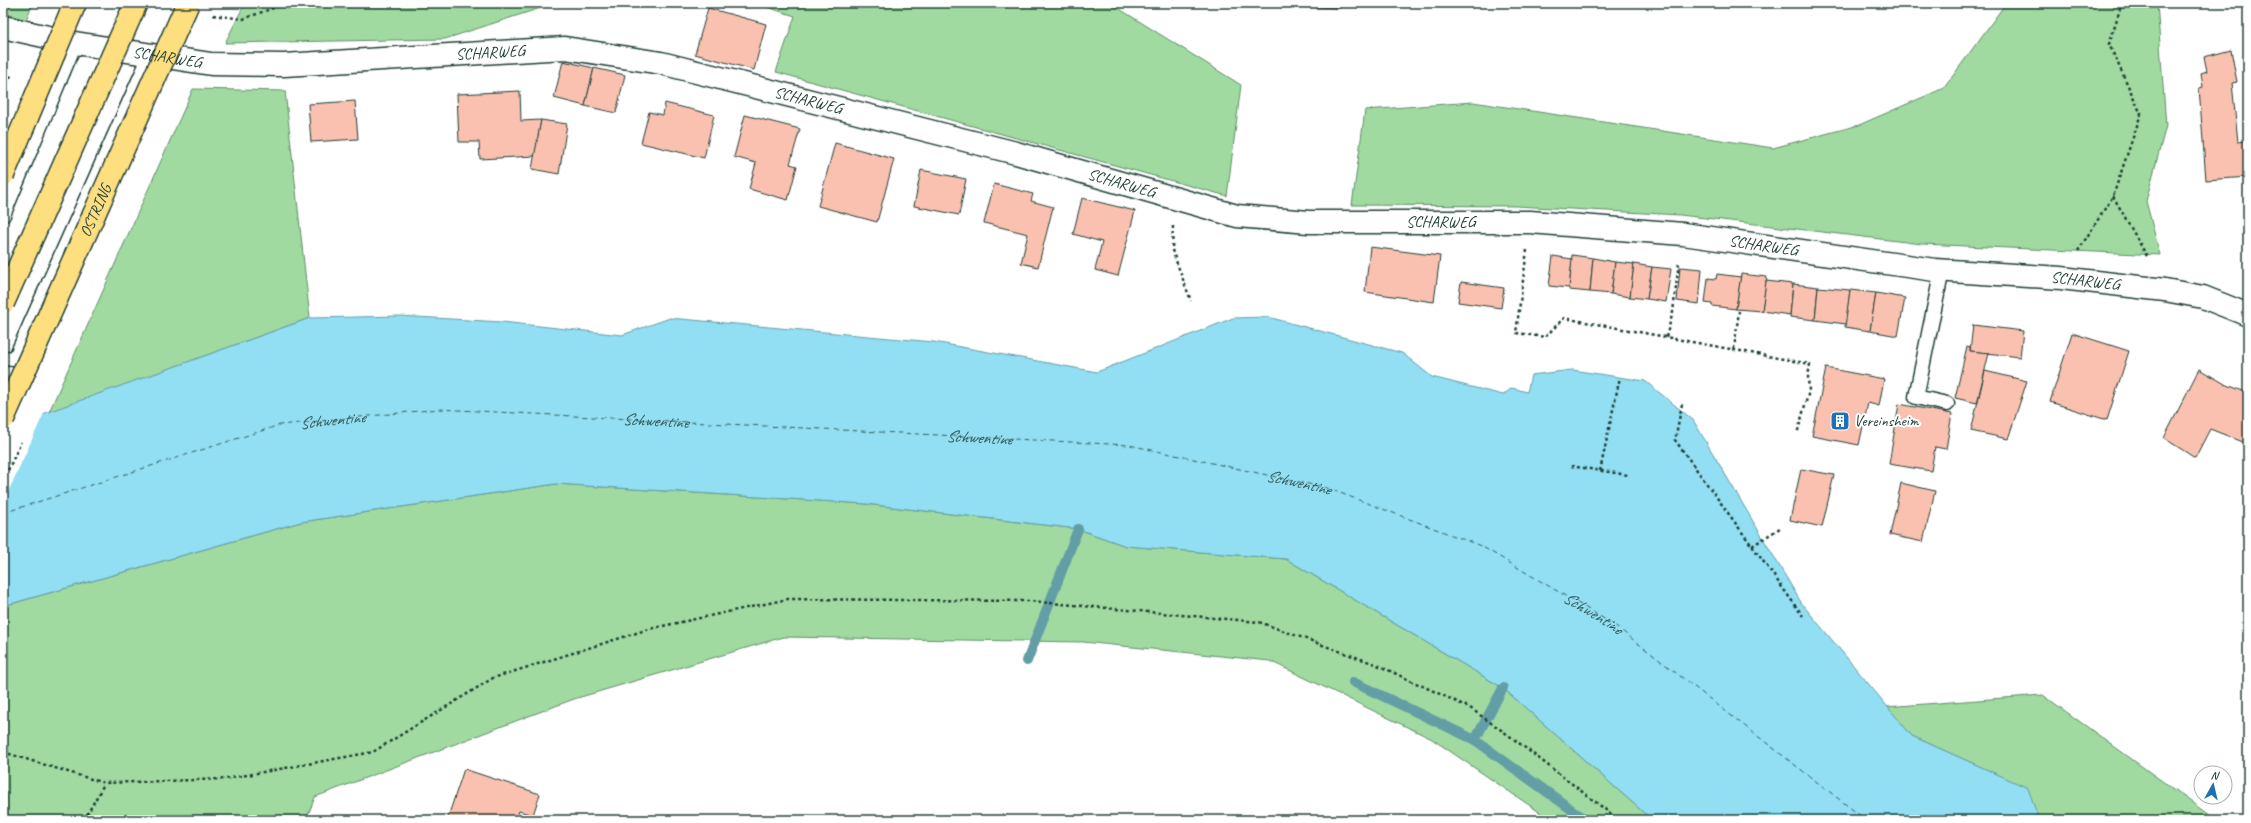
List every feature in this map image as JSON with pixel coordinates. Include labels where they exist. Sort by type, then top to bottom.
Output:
[{"type":"highway","points":[[3,175],[75,3]]},
{"type":"highway","points":[[3,303],[136,3]]},
{"type":"highway","name":"OSTRING","points":[[3,419],[188,3]]},
{"type":"street","name":"SCHARWEG","points":[[3,27],[75,44],[211,64],[284,65],[565,48],[676,67],[1016,153],[1237,216],[1309,222],[1530,222],[1684,234],[1942,270],[2061,278],[2165,290],[2203,297],[2248,315]]},
{"type":"lane","points":[[3,215],[75,44]]},
{"type":"lane","points":[[3,358],[15,359],[150,56]]},
{"type":"lane","points":[[1942,270],[1916,397],[1947,404]]},
{"type":"path","points":[[2061,278],[2113,196],[2141,114],[2109,44],[2122,3]]},
{"type":"path","points":[[2113,196],[2165,290]]},
{"type":"path","points":[[1175,198],[1172,250],[1191,301]]},
{"type":"path","points":[[1528,244],[1516,333],[1545,337],[1564,318],[1810,364],[1808,377],[1809,391],[1797,434]]},
{"type":"path","points":[[1666,336],[1673,312],[1679,261]]},
{"type":"path","points":[[1734,349],[1739,312]]},
{"type":"path","points":[[1600,470],[1620,377]]},
{"type":"path","points":[[1682,404],[1675,440],[1803,616]]},
{"type":"path","points":[[1571,466],[1628,475]]},
{"type":"path","points":[[1752,546],[1780,528]]},
{"type":"path","points":[[3,752],[104,784],[225,779],[373,752],[493,678],[649,629],[788,600],[1028,601],[1259,622],[1375,664],[1470,708],[1511,737],[1619,820]]},
{"type":"path","points":[[84,820],[104,784]]},
{"type":"green space","points":[[3,3],[33,3],[26,20],[3,13]]},
{"type":"green space","points":[[245,3],[556,3],[445,39],[225,43]]},
{"type":"green space","points":[[754,3],[1110,3],[1241,85],[1227,196],[776,72],[795,16]]},
{"type":"green space","points":[[2006,3],[2157,3],[2166,126],[2146,201],[2160,255],[1922,244],[1680,215],[1516,206],[1352,205],[1365,110],[1473,102],[1773,148],[1859,125],[1944,88]]},
{"type":"green space","points":[[193,89],[285,91],[310,318],[49,412]]},
{"type":"green space","points":[[556,484],[866,504],[1078,529],[1126,546],[1286,559],[1503,688],[1652,820],[1551,820],[1432,739],[1270,661],[1083,642],[783,637],[574,699],[315,797],[306,820],[3,820],[3,606],[301,522]]},
{"type":"green space","points":[[2043,695],[2193,803],[2193,805],[2195,805],[2216,820],[2039,820],[2027,788],[1912,736],[1886,707]]},
{"type":"water","name":"Schwentine","points":[[400,316],[502,322],[622,335],[670,318],[934,342],[1097,372],[1233,318],[1268,317],[1402,353],[1432,377],[1503,395],[1512,388],[1527,392],[1531,375],[1572,370],[1645,381],[1693,420],[1802,604],[1912,736],[2028,788],[2039,820],[1652,820],[1503,688],[1286,559],[1126,546],[1078,529],[866,504],[556,484],[301,522],[3,606],[3,424],[20,422],[310,318]]},
{"type":"pier","points":[[45,411],[3,503],[3,422],[19,420]]},
{"type":"building","points":[[1238,3],[1289,3],[1289,6]]},
{"type":"building","points":[[1289,3],[1340,3],[1340,8],[1289,6]]},
{"type":"building","points":[[708,8],[766,24],[754,70],[695,54]]},
{"type":"building","points":[[2231,50],[2237,82],[2232,83],[2238,142],[2246,141],[2248,177],[2206,180],[2199,88],[2203,87],[2201,73],[2207,71],[2204,57]]},
{"type":"building","points":[[563,61],[594,68],[585,106],[554,98]]},
{"type":"building","points":[[594,68],[625,75],[616,113],[585,106]]},
{"type":"building","points":[[520,91],[521,121],[541,120],[535,156],[480,159],[479,142],[459,142],[457,94]]},
{"type":"building","points":[[355,101],[358,139],[311,142],[308,104]]},
{"type":"building","points":[[665,103],[714,115],[704,158],[641,143],[649,112],[663,115]]},
{"type":"building","points":[[745,115],[800,129],[790,164],[797,166],[788,200],[749,189],[756,163],[734,157]]},
{"type":"building","points":[[541,120],[567,124],[559,174],[532,169]]},
{"type":"building","points":[[835,143],[894,159],[877,222],[818,206]]},
{"type":"building","points":[[921,170],[966,179],[959,215],[914,206]]},
{"type":"building","points":[[994,184],[1033,194],[1031,201],[1053,207],[1038,267],[1021,263],[1028,234],[984,223]]},
{"type":"building","points":[[1082,198],[1135,211],[1118,276],[1095,270],[1102,242],[1073,234]]},
{"type":"building","points":[[1370,247],[1440,256],[1434,302],[1365,292]]},
{"type":"building","points":[[1572,255],[1593,258],[1590,292],[1569,290]]},
{"type":"building","points":[[1553,256],[1572,259],[1569,288],[1549,286]]},
{"type":"building","points":[[1593,258],[1615,262],[1611,294],[1590,292]]},
{"type":"building","points":[[1615,262],[1634,264],[1630,297],[1611,294]]},
{"type":"building","points":[[1634,264],[1652,267],[1647,299],[1630,297]]},
{"type":"building","points":[[1652,267],[1671,269],[1666,302],[1647,299]]},
{"type":"building","points":[[1680,267],[1702,269],[1699,304],[1677,301]]},
{"type":"building","points":[[1717,274],[1741,277],[1736,309],[1712,306],[1712,304],[1705,303],[1708,278],[1716,279]]},
{"type":"building","points":[[1741,274],[1767,277],[1762,311],[1736,309]]},
{"type":"building","points":[[1766,281],[1793,284],[1790,315],[1762,311]]},
{"type":"building","points":[[1461,282],[1504,288],[1501,308],[1458,302]]},
{"type":"building","points":[[1793,284],[1818,287],[1815,320],[1790,317]]},
{"type":"building","points":[[1818,287],[1850,290],[1846,324],[1815,320]]},
{"type":"building","points":[[1850,290],[1876,293],[1870,331],[1845,327]]},
{"type":"building","points":[[1876,293],[1905,298],[1898,336],[1870,331]]},
{"type":"building","points":[[1973,325],[2023,331],[2020,357],[1970,351]]},
{"type":"building","points":[[2072,333],[2129,351],[2107,420],[2050,402]]},
{"type":"building","points":[[1967,346],[1970,347],[1970,351],[1989,353],[1977,403],[1955,398]]},
{"type":"building","name":"Vereinsheim","points":[[1826,368],[1884,379],[1879,406],[1868,403],[1859,445],[1812,436]]},
{"type":"building","points":[[2199,369],[2225,384],[2248,393],[2248,444],[2210,429],[2195,458],[2164,438]]},
{"type":"building","points":[[1985,371],[2027,381],[2008,439],[1971,431]]},
{"type":"building","points":[[1899,404],[1952,414],[1946,449],[1935,447],[1931,471],[1889,464]]},
{"type":"building","points":[[1801,469],[1834,475],[1822,527],[1790,520]]},
{"type":"building","points":[[1901,483],[1935,491],[1923,542],[1890,535]]},
{"type":"building","points":[[464,769],[540,794],[533,815],[519,811],[516,820],[447,820]]},
{"type":"waterway","points":[[1027,661],[1078,529]]},
{"type":"waterway","points":[[1353,682],[1475,740],[1586,820]]},
{"type":"waterway","points":[[1475,740],[1503,688]]},
{"type":"ferry route","points":[[3,513],[280,425],[439,409],[1129,445],[1327,488],[1481,546],[1613,624],[1866,820]]},
{"type":"place","name":"Vereinsheim","points":[[1840,421]]}]
